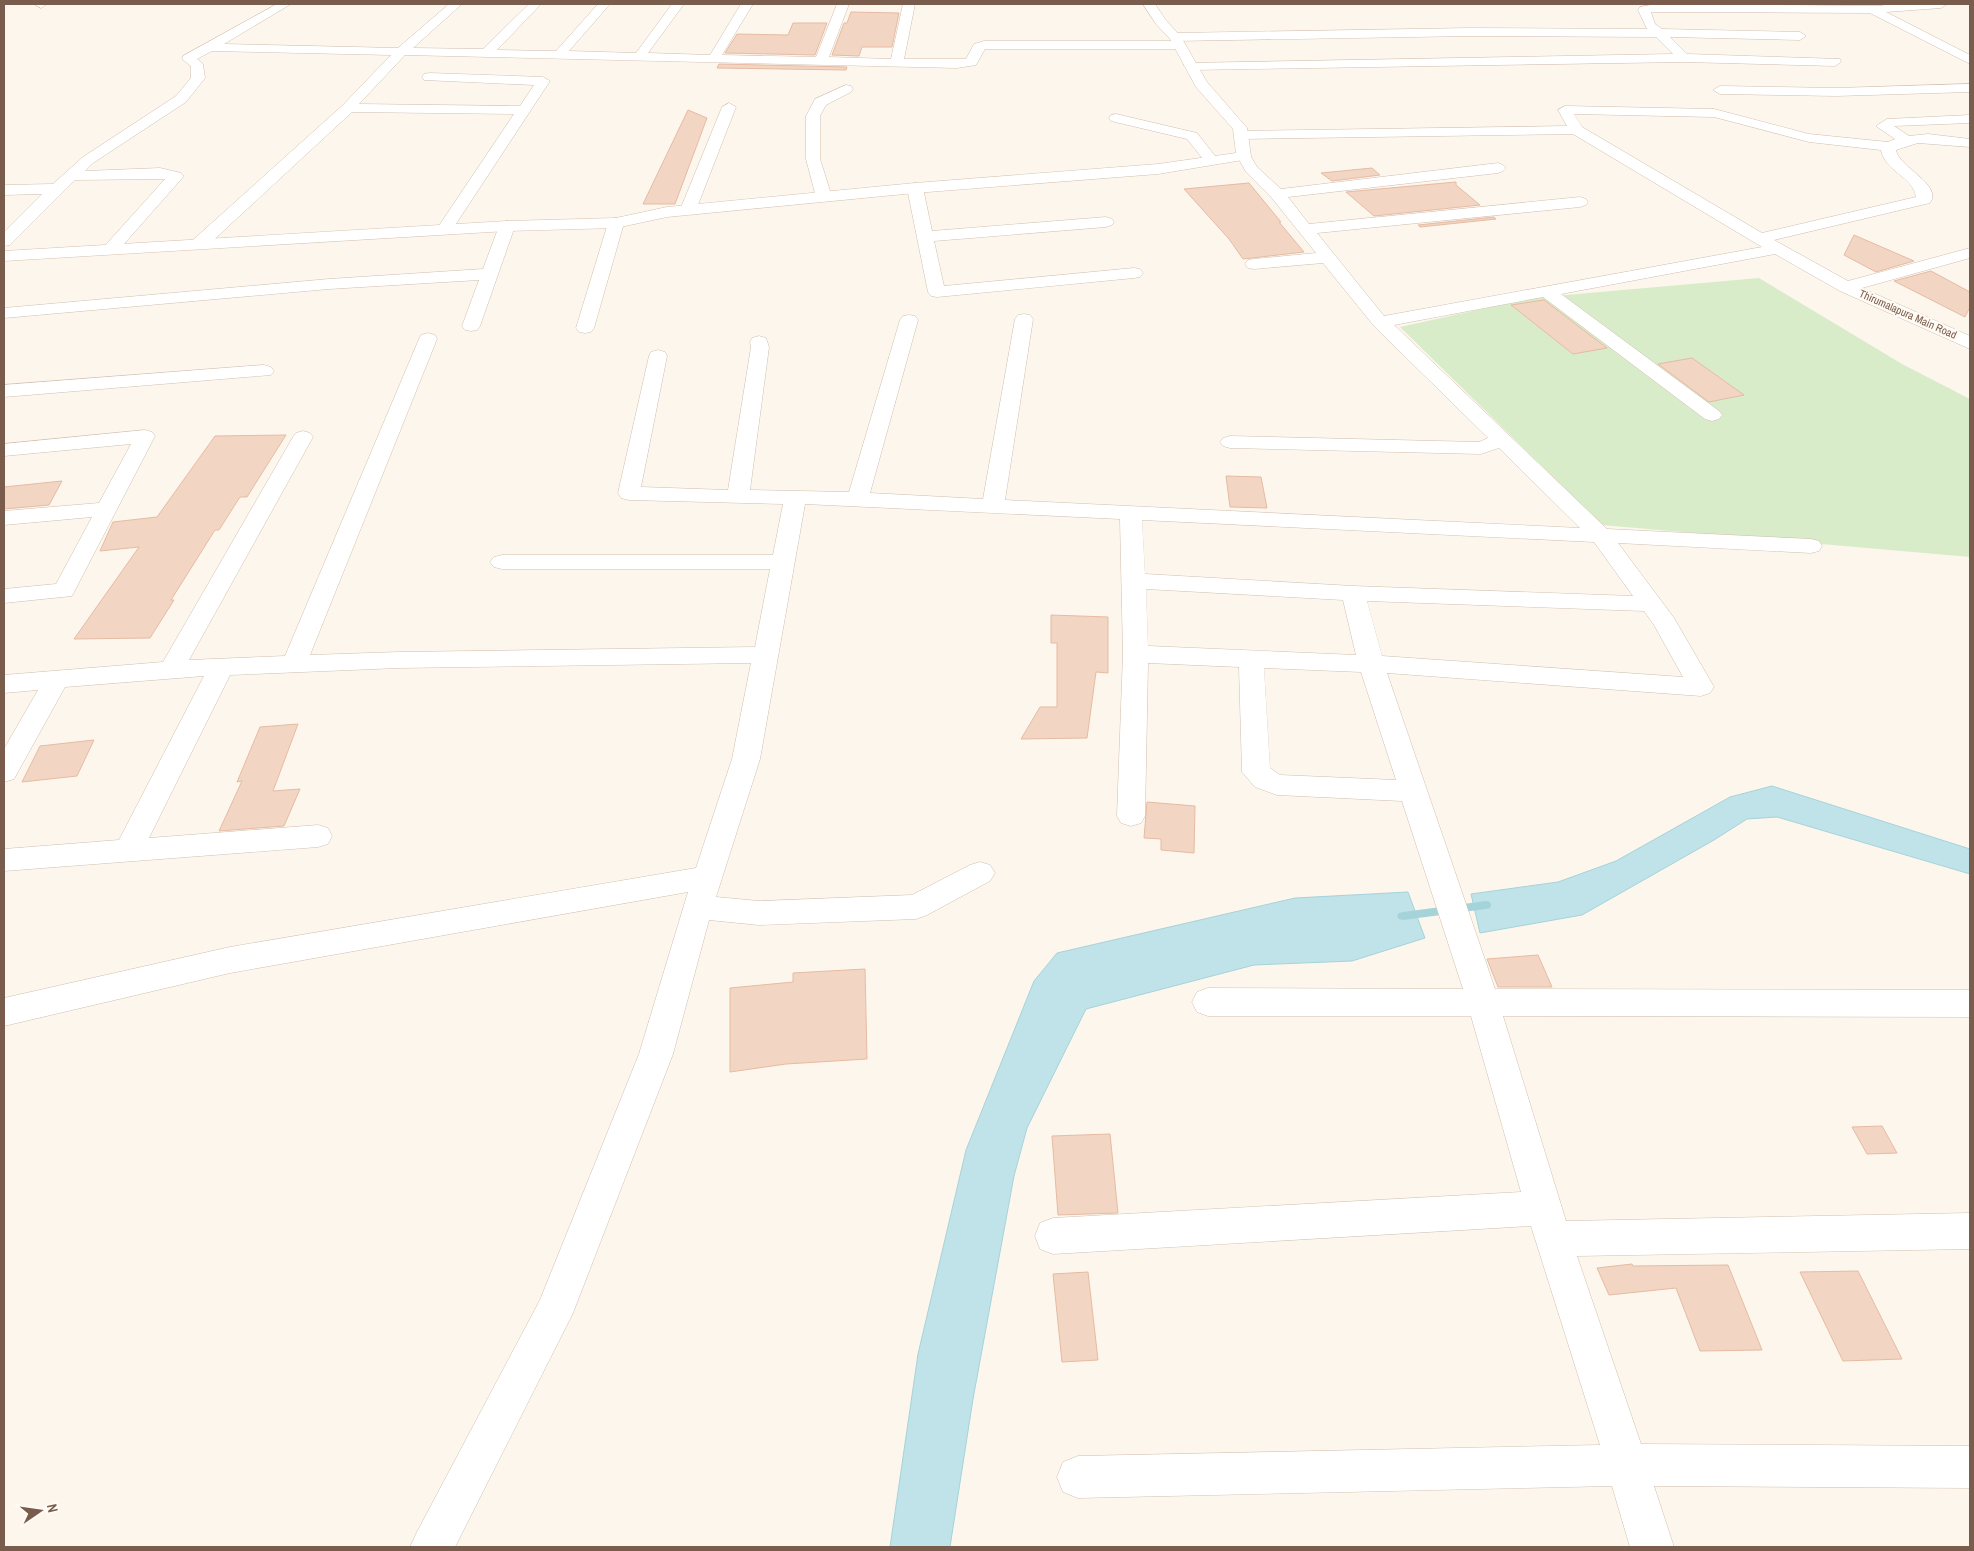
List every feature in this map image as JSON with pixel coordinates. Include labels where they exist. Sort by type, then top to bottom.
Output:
[{"type":"street","points":[[4,242],[12,225],[88,160],[181,99],[198,78],[197,64],[188,59],[285,4]]},
{"type":"street","points":[[199,244],[348,108],[402,51],[456,4]]},
{"type":"street","points":[[487,53],[535,4]]},
{"type":"street","points":[[559,55],[604,4]]},
{"type":"street","points":[[639,57],[678,4]]},
{"type":"street","points":[[714,58],[747,4]]},
{"type":"street","points":[[821,61],[843,4]]},
{"type":"street","points":[[897,63],[909,4]]},
{"type":"street","points":[[1136,654],[1371,664],[1701,687],[1665,623],[1601,536],[1380,322],[1277,194],[1251,169],[1244,156],[1240,128],[1201,84],[1177,41],[1149,4]]},
{"type":"street","points":[[1714,113],[1727,100],[1720,90],[1650,26],[1644,10],[1656,8],[1748,10],[1877,9],[1941,4]]},
{"type":"street","points":[[1877,9],[1875,11],[1966,56]]},
{"type":"street","points":[[208,47],[968,63],[973,60],[978,47],[986,45],[1470,32],[1800,36]]},
{"type":"street","points":[[1190,66],[1684,58],[1835,62]]},
{"type":"street","points":[[429,77],[543,80],[444,230]]},
{"type":"street","points":[[1720,90],[1836,92],[1970,88]]},
{"type":"street","points":[[824,197],[813,159],[813,116],[820,102],[846,89]]},
{"type":"street","points":[[688,210],[729,106]]},
{"type":"street","points":[[348,108],[524,110]]},
{"type":"street","points":[[1241,135],[1576,130],[1565,110],[1714,113],[1798,136],[1890,147],[1906,140],[1934,139],[1970,143]]},
{"type":"street","points":[[1116,118],[1192,136],[1212,161]]},
{"type":"street","points":[[1906,140],[1884,126],[1892,122],[1970,119]]},
{"type":"street","name":"Thirumalapura Main Road","points":[[1576,130],[1777,250],[1846,286],[1970,343]]},
{"type":"street","points":[[1759,239],[1924,200],[1923,190],[1919,184],[1902,170],[1888,154],[1888,148],[1890,147]]},
{"type":"street","points":[[4,256],[507,226],[616,223],[667,212],[915,188],[1158,169],[1244,156]]},
{"type":"street","points":[[1277,194],[1498,168]]},
{"type":"street","points":[[71,176],[160,173],[176,176],[110,250]]},
{"type":"street","points":[[915,188],[937,292],[1134,273]]},
{"type":"street","points":[[4,190],[56,189]]},
{"type":"street","points":[[1305,228],[1580,202]]},
{"type":"street","points":[[925,237],[1106,222]]},
{"type":"street","points":[[585,328],[616,223]]},
{"type":"street","points":[[471,326],[507,226]]},
{"type":"street","points":[[1380,322],[1777,250]]},
{"type":"street","points":[[1846,286],[1970,252]]},
{"type":"street","points":[[1254,264],[1328,257]]},
{"type":"street","points":[[4,314],[320,284],[490,274]]},
{"type":"street","points":[[1546,291],[1712,415]]},
{"type":"street","points":[[993,506],[1024,319]]},
{"type":"street","points":[[858,499],[909,320]]},
{"type":"street","points":[[1952,334],[1970,329]]},
{"type":"street","points":[[294,664],[428,339]]},
{"type":"street","points":[[738,497],[760,347],[759,342]]},
{"type":"street","points":[[658,356],[629,493],[858,499],[1811,546]]},
{"type":"street","points":[[4,391],[264,371]]},
{"type":"street","points":[[4,450],[145,436],[64,590],[4,596]]},
{"type":"street","points":[[170,670],[303,437]]},
{"type":"street","points":[[1230,442],[1481,448],[1502,440]]},
{"type":"street","points":[[432,1547],[554,1313],[656,1054],[698,907],[746,759],[795,497]]},
{"type":"street","points":[[4,518],[106,509]]},
{"type":"street","points":[[1131,513],[1136,654],[1131,816]]},
{"type":"street","points":[[502,562],[782,562]]},
{"type":"street","points":[[1134,581],[1354,593],[1651,604]]},
{"type":"street","points":[[1354,593],[1371,664],[1484,1002],[1549,1224],[1652,1547]]},
{"type":"street","points":[[4,684],[170,670],[294,664],[418,660],[765,655]]},
{"type":"street","points":[[1251,658],[1256,772],[1264,780],[1277,785],[1413,791]]},
{"type":"street","points":[[128,851],[221,668]]},
{"type":"street","points":[[4,772],[56,680]]},
{"type":"street","points":[[4,860],[318,836]]},
{"type":"street","points":[[698,907],[759,913],[916,907],[980,873]]},
{"type":"street","points":[[4,1012],[230,960],[708,877]]},
{"type":"street","points":[[1208,1002],[1970,1004]]},
{"type":"street","points":[[1053,1236],[1549,1224],[1970,1231]]},
{"type":"street","points":[[1078,1476],[1627,1465],[1970,1467]]},
{"type":"green space","points":[[1759,278],[1902,364],[1970,399],[1970,557],[1602,525],[1400,327],[1532,298]]},
{"type":"water","points":[[1772,786],[1970,849],[1970,874],[1777,817],[1747,819],[1714,840],[1582,915],[1480,933],[1471,894],[1558,882],[1616,861],[1730,797]]},
{"type":"water","points":[[1408,892],[1425,938],[1352,961],[1254,965],[1086,1009],[1027,1128],[1014,1176],[973,1399],[950,1547],[890,1547],[918,1354],[966,1150],[1034,981],[1057,953],[1295,898]]},
{"type":"building","points":[[851,12],[899,13],[892,47],[862,47],[859,56],[832,55],[844,23],[847,23]]},
{"type":"building","points":[[793,23],[827,23],[815,55],[725,53],[737,34],[788,35]]},
{"type":"building","points":[[719,64],[847,67],[846,70],[717,68]]},
{"type":"building","points":[[688,110],[707,118],[675,204],[643,204]]},
{"type":"building","points":[[1372,168],[1380,175],[1332,181],[1321,173]]},
{"type":"building","points":[[1456,182],[1456,185],[1480,205],[1374,216],[1346,192]]},
{"type":"building","points":[[1249,183],[1304,252],[1243,259],[1229,239],[1184,189]]},
{"type":"building","points":[[1494,217],[1496,219],[1420,227],[1418,225]]},
{"type":"building","points":[[1854,235],[1914,261],[1876,272],[1844,255]]},
{"type":"building","points":[[1931,271],[1970,292],[1970,307],[1965,317],[1894,281]]},
{"type":"building","points":[[1544,300],[1607,348],[1573,354],[1511,305]]},
{"type":"building","points":[[1692,358],[1744,395],[1709,402],[1658,364]]},
{"type":"building","points":[[286,435],[247,497],[240,497],[219,530],[215,530],[171,600],[174,600],[150,638],[74,639],[139,547],[100,551],[113,522],[157,517],[215,436]]},
{"type":"building","points":[[1226,476],[1261,477],[1267,508],[1230,507]]},
{"type":"building","points":[[62,481],[49,505],[4,509],[4,487]]},
{"type":"building","points":[[1051,615],[1108,617],[1108,673],[1096,672],[1087,738],[1021,739],[1040,707],[1057,707],[1057,643],[1051,643]]},
{"type":"building","points":[[298,724],[273,791],[300,789],[284,826],[219,831],[242,781],[237,782],[260,727]]},
{"type":"building","points":[[94,740],[77,776],[22,782],[40,746]]},
{"type":"building","points":[[1147,802],[1195,806],[1194,853],[1161,850],[1161,839],[1144,838]]},
{"type":"building","points":[[1538,955],[1552,987],[1498,987],[1487,959]]},
{"type":"building","points":[[865,969],[867,1059],[786,1064],[730,1072],[730,988],[793,982],[793,973]]},
{"type":"building","points":[[1882,1126],[1897,1153],[1867,1154],[1852,1127]]},
{"type":"building","points":[[1110,1134],[1118,1213],[1058,1215],[1052,1136]]},
{"type":"building","points":[[1632,1264],[1633,1266],[1728,1265],[1762,1350],[1700,1351],[1676,1288],[1609,1295],[1597,1268]]},
{"type":"building","points":[[1858,1271],[1902,1359],[1843,1361],[1800,1272]]},
{"type":"building","points":[[1088,1272],[1098,1360],[1062,1362],[1053,1274]]},
{"type":"waterway","points":[[1403,916],[1486,905]]}]
